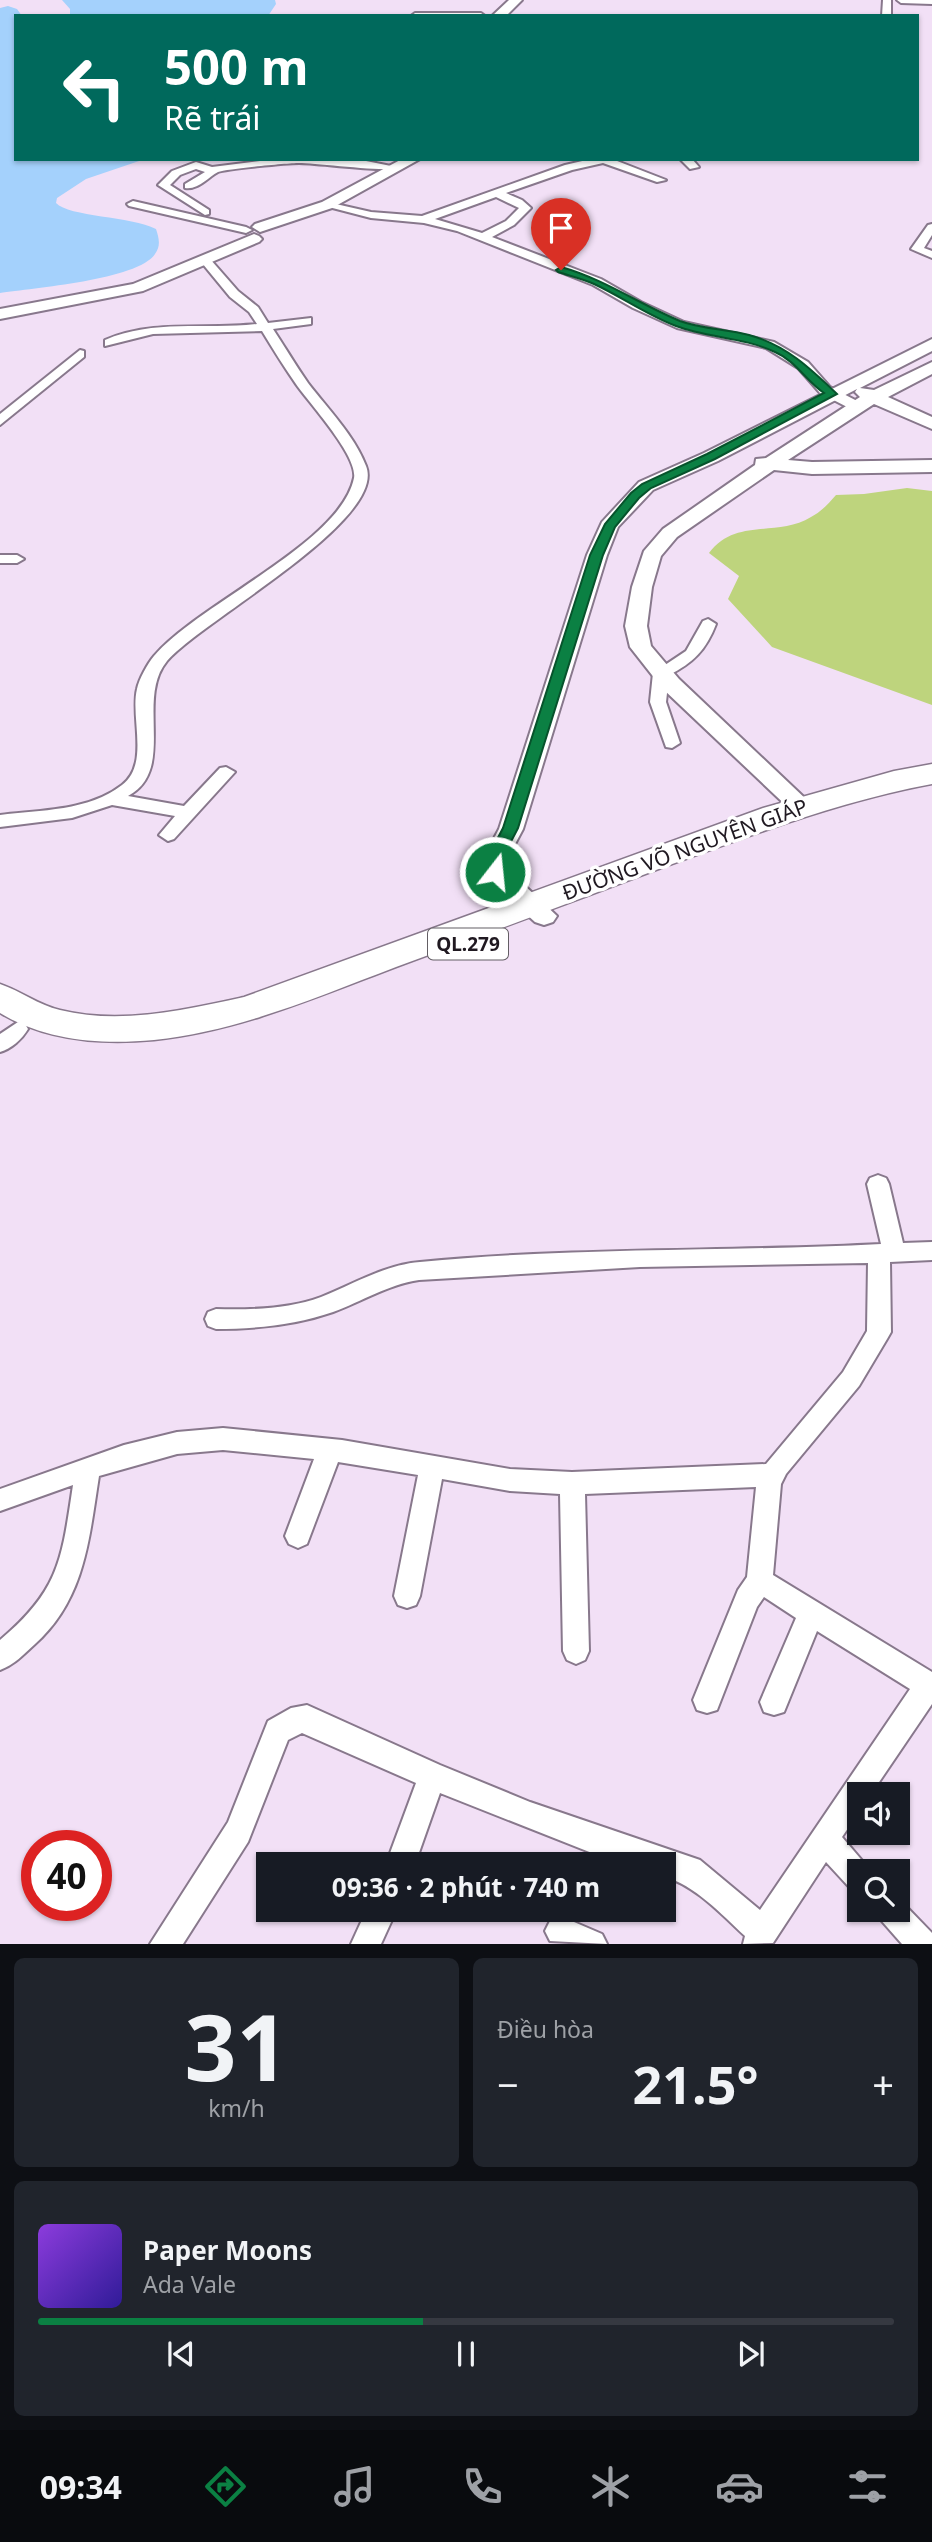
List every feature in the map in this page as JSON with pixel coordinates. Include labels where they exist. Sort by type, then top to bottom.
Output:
[{"type":"highway","name":"ĐƯỜNG VÕ NGUYÊN GIÁP","points":[[6,1032],[72,1046],[109,1048],[147,1047],[249,1027],[802,807],[894,780],[932,774]]},
{"type":"highway","name":"ĐƯỜNG VÕ NGUYÊN GIÁP","points":[[0,997],[32,1015],[56,1022],[114,1030],[198,1021],[250,1008],[711,853],[932,788]]},
{"type":"street","points":[[500,14],[516,0]]},
{"type":"street","points":[[901,0],[932,1]]},
{"type":"street","points":[[205,212],[158,187],[196,165],[211,170],[288,161]]},
{"type":"street","points":[[318,161],[396,168]]},
{"type":"street","points":[[0,308],[122,285],[173,268],[255,233],[312,213],[409,161]]},
{"type":"street","points":[[425,219],[569,167],[600,161]]},
{"type":"street","points":[[608,161],[661,180]]},
{"type":"street","points":[[190,186],[210,174],[211,170]]},
{"type":"street","points":[[482,237],[510,223],[525,208],[518,202],[498,194]]},
{"type":"street","points":[[133,204],[255,233]]},
{"type":"street","points":[[320,207],[371,215],[425,219],[482,237],[597,282],[637,305],[681,325],[747,338],[780,350],[803,365],[820,386],[832,394],[860,396],[932,424]]},
{"type":"street","points":[[932,227],[917,249],[932,255]]},
{"type":"street","points":[[0,314],[137,288],[206,261],[255,233]]},
{"type":"street","points":[[0,821],[72,812],[110,799],[130,788],[144,767],[145,688],[160,659],[205,620],[303,550],[334,524],[351,503],[361,477],[360,467],[342,436],[263,327],[254,310],[234,294],[206,261]]},
{"type":"street","points":[[109,343],[129,334],[147,331],[263,327],[307,321]]},
{"type":"street","points":[[802,807],[661,673],[641,647],[636,626],[642,587],[651,555],[670,533],[769,465],[932,344]]},
{"type":"street","points":[[0,421],[80,354]]},
{"type":"street","points":[[860,396],[931,368]]},
{"type":"street","points":[[538,910],[495,872],[494,861],[511,828],[597,555],[609,526],[635,495],[655,481],[711,457],[832,394]]},
{"type":"street","points":[[711,457],[728,463],[746,460],[769,465],[812,468],[932,466]]},
{"type":"street","points":[[0,559],[17,559]]},
{"type":"street","points":[[661,673],[693,655],[702,642],[708,624]]},
{"type":"street","points":[[661,673],[658,702],[672,743]]},
{"type":"street","points":[[168,835],[226,772]]},
{"type":"street","points":[[110,799],[190,813]]},
{"type":"street","points":[[707,1700],[747,1599],[760,1581],[767,1500],[774,1475],[809,1427],[851,1379],[879,1332],[887,1255],[878,1184]]},
{"type":"street","points":[[216,1319],[242,1320],[326,1305],[392,1275],[419,1271],[640,1258],[887,1255],[932,1251]]},
{"type":"street","points":[[0,1500],[124,1456],[177,1443],[223,1439],[330,1450],[510,1480],[572,1483],[774,1475]]},
{"type":"street","points":[[298,1536],[330,1450]]},
{"type":"street","points":[[407,1596],[432,1469]]},
{"type":"street","points":[[0,1657],[45,1616],[61,1592],[70,1565],[88,1470]]},
{"type":"street","points":[[572,1483],[576,1555],[576,1651]]},
{"type":"street","points":[[165,1944],[239,1832],[278,1731],[297,1719],[307,1719],[432,1776],[597,1841],[690,1870],[726,1898],[760,1938],[824,1839],[931,1685],[760,1581]]},
{"type":"street","points":[[774,1702],[811,1613]]},
{"type":"street","points":[[404,1852],[432,1776]]},
{"type":"street","points":[[824,1839],[847,1864]]},
{"type":"street","points":[[366,1944],[376,1922]]},
{"type":"street","points":[[902,1922],[922,1944]]},
{"type":"street","points":[[560,1931],[592,1944]]},
{"type":"green space","points":[[907,488],[932,491],[932,705],[772,647],[728,599],[739,576],[709,553],[732,535],[798,523],[818,513],[836,495]]},
{"type":"water","points":[[62,0],[275,0],[276,4],[269,14],[70,14],[70,9]]},
{"type":"water","points":[[8,6],[17,9],[21,14],[14,14],[14,161],[139,161],[86,179],[57,198],[56,203],[74,211],[132,221],[156,229],[158,248],[145,263],[83,281],[0,293],[0,8]]},
{"type":"route","points":[[495,872],[494,861],[511,828],[597,555],[609,526],[646,486],[711,457],[832,394],[820,386],[803,365],[780,350],[759,341],[681,325],[637,305],[597,282],[561,270]]}]
